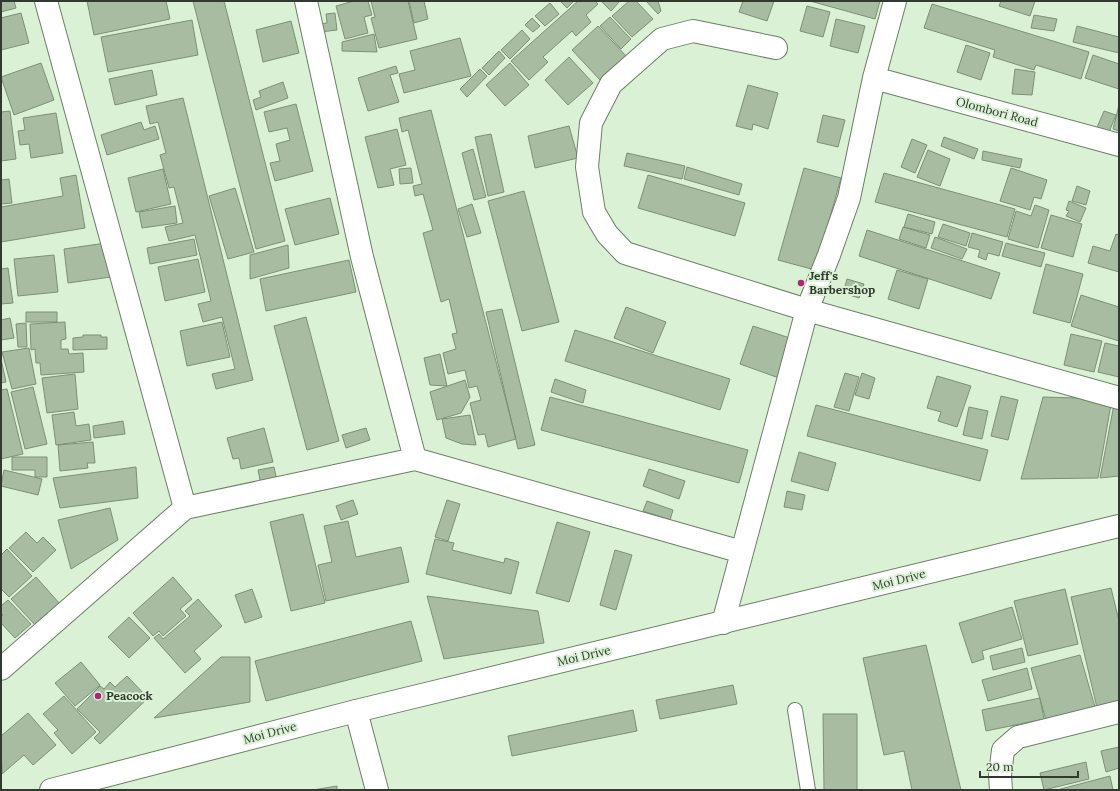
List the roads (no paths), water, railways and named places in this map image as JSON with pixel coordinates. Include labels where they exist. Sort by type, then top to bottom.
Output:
[{"type":"street","points":[[46,1],[184,508]]},
{"type":"street","points":[[306,1],[362,257],[415,459]]},
{"type":"street","points":[[723,622],[808,310],[829,255],[848,198],[874,78],[895,1]]},
{"type":"street","points":[[776,48],[693,31],[662,39],[611,84],[591,123],[587,167],[594,212],[607,234],[625,253],[808,310],[1119,398]]},
{"type":"street","name":"Olombori Road","points":[[874,78],[1119,145]]},
{"type":"street","points":[[1,669],[184,508],[415,459],[742,552]]},
{"type":"street","name":"Moi Drive","points":[[51,790],[356,711],[1119,526]]},
{"type":"street","points":[[356,711],[377,790]]},
{"type":"street","points":[[1001,790],[1000,775],[1004,750],[1018,737],[1119,712]]},
{"type":"lane","points":[[795,710],[808,790]]},
{"type":"place","name":"Jeff's Barbershop","points":[[801,283]]},
{"type":"place","name":"Peacock","points":[[98,696]]}]
